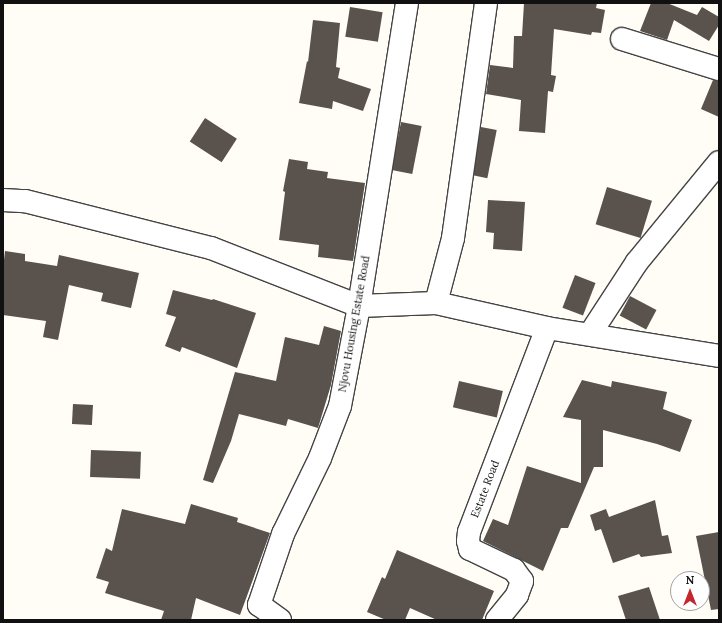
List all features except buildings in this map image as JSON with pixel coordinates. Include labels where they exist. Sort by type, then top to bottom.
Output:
[{"type":"street","name":"Njovu Housing Estate Road","points":[[280,620],[256,612],[283,534],[320,458],[340,406],[360,306],[407,3]]},
{"type":"street","points":[[436,303],[452,238],[486,3]]},
{"type":"street","points":[[622,39],[719,69]]},
{"type":"street","points":[[590,334],[637,262],[719,162]]},
{"type":"street","points":[[3,200],[25,201],[211,248],[360,306],[436,303],[547,328],[719,356]]},
{"type":"street","name":"Estate Road","points":[[497,620],[517,595],[522,581],[514,570],[470,549],[468,541],[469,532],[547,328]]}]
